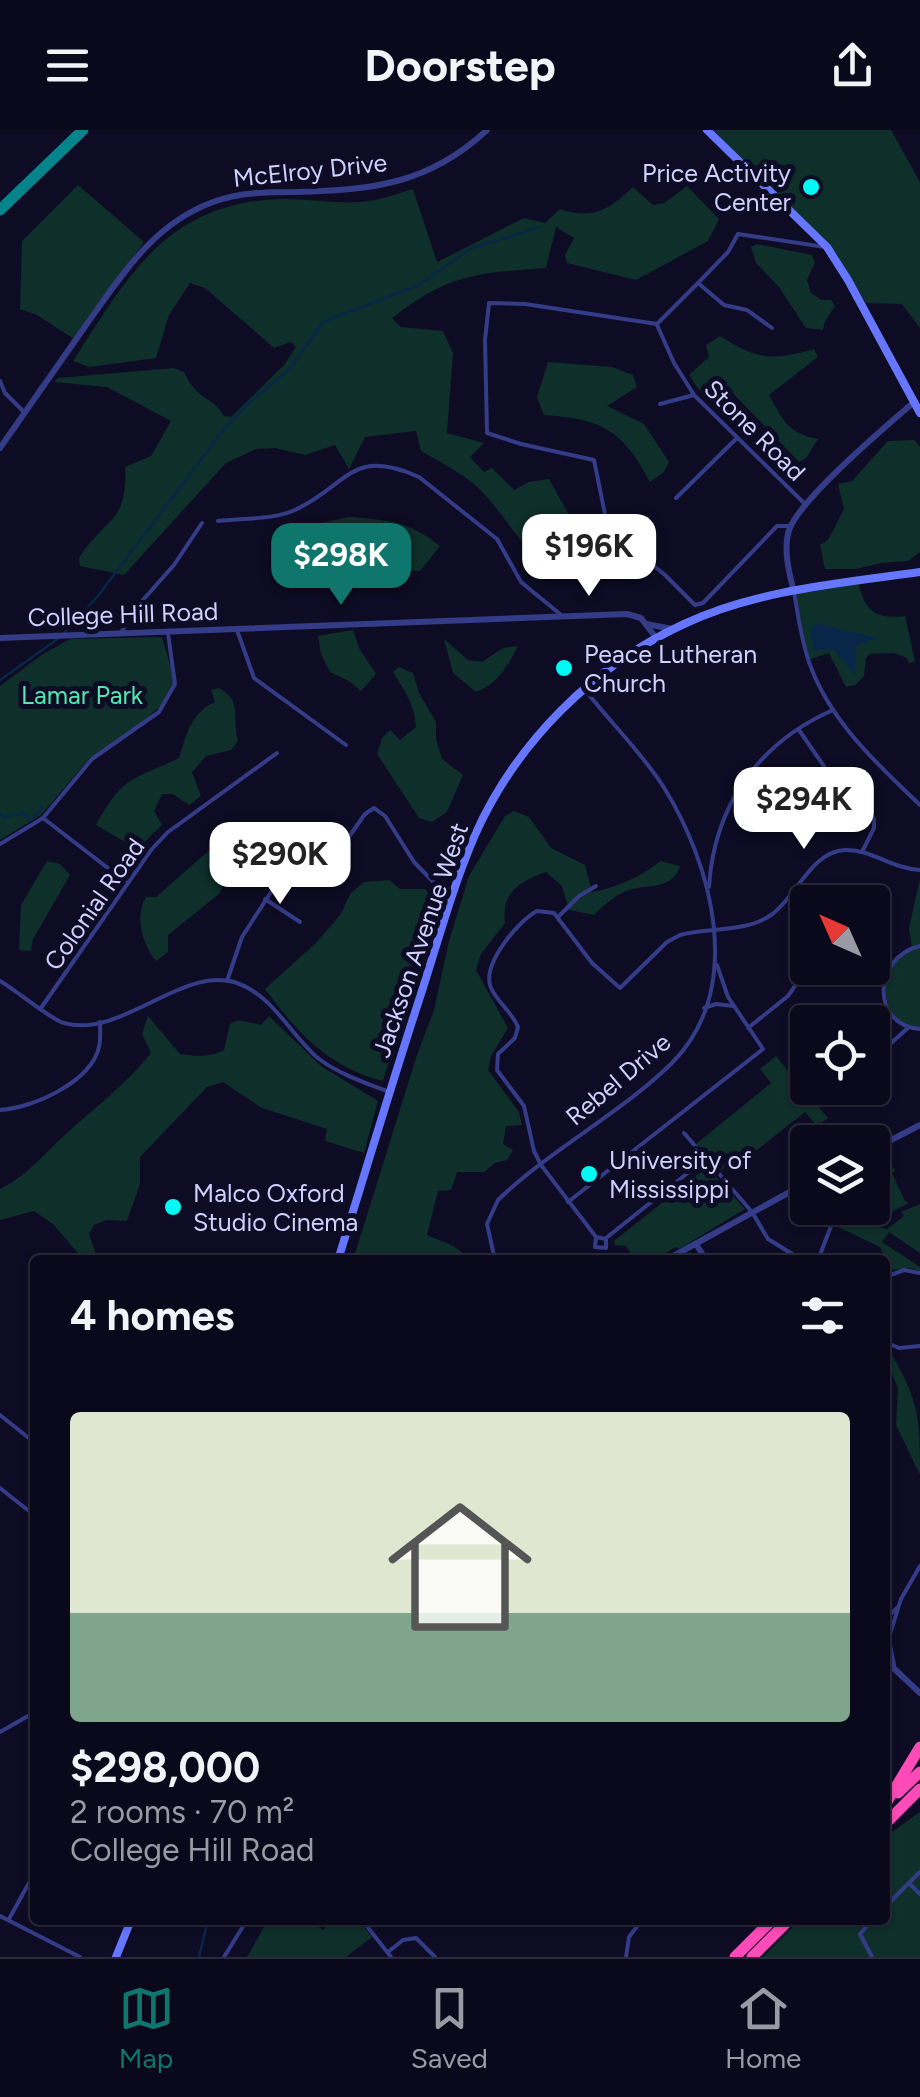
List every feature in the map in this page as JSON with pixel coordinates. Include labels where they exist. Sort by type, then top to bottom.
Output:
[{"type":"highway","points":[[890,1797],[920,1746]]},
{"type":"highway","points":[[890,1801],[920,1772]]},
{"type":"highway","points":[[890,1820],[920,1788]]},
{"type":"highway","points":[[890,1822],[920,1802]]},
{"type":"highway","points":[[735,1957],[767,1925]]},
{"type":"highway","points":[[752,1957],[784,1925]]},
{"type":"main road","points":[[708,130],[827,247],[917,399],[920,412]]},
{"type":"main road","name":"Jackson Avenue West","points":[[340,1255],[389,1092],[476,834],[504,782],[539,735],[584,689],[674,629],[738,604],[920,572]]},
{"type":"main road","points":[[116,1957],[129,1925]]},
{"type":"street","name":"McElroy Drive","points":[[0,448],[129,264],[170,224],[214,202],[242,194],[344,190],[395,183],[446,162],[488,130]]},
{"type":"street","points":[[790,526],[777,526],[703,603],[694,605],[665,575],[608,529],[594,460],[487,433],[484,340],[488,304],[525,304],[657,324],[720,263],[738,234],[827,247]]},
{"type":"street","points":[[698,283],[724,306],[747,310],[772,328]]},
{"type":"street","name":"Stone Road","points":[[657,324],[694,395],[805,504]]},
{"type":"street","points":[[0,381],[25,413]]},
{"type":"street","points":[[660,404],[694,395]]},
{"type":"street","points":[[917,399],[805,504],[790,526],[787,557],[809,663],[833,710],[862,748],[920,805]]},
{"type":"street","points":[[676,498],[738,438]]},
{"type":"street","points":[[218,521],[295,510],[345,474],[364,466],[405,471],[497,538],[521,582],[563,618]]},
{"type":"street","points":[[120,635],[134,608],[174,565],[202,523]]},
{"type":"street","name":"College Hill Road","points":[[0,638],[635,615],[645,623],[674,629]]},
{"type":"street","points":[[645,623],[657,638]]},
{"type":"street","points":[[640,650],[645,623]]},
{"type":"street","points":[[237,630],[254,678],[346,745]]},
{"type":"street","points":[[0,844],[43,818],[92,759],[140,728],[167,702],[175,684],[168,633]]},
{"type":"street","name":"Rebel Drive","points":[[494,1255],[487,1224],[493,1207],[671,1063],[690,1040],[704,1008],[716,961],[703,868],[662,784],[584,689]]},
{"type":"street","points":[[709,892],[711,864],[722,820],[741,782],[762,758],[833,710]]},
{"type":"street","points":[[799,730],[828,772],[874,818],[874,828],[862,852]]},
{"type":"street","name":"Colonial Road","points":[[42,1008],[126,882],[168,832],[277,753]]},
{"type":"street","points":[[334,858],[369,809],[374,808],[385,816],[414,862],[451,901]]},
{"type":"street","points":[[43,818],[82,852],[126,882]]},
{"type":"street","points":[[227,981],[240,940],[297,852],[306,826]]},
{"type":"street","points":[[596,1238],[541,1165],[524,1106],[497,1070],[498,1054],[515,1038],[518,1027],[489,981],[506,940],[522,921],[542,910],[558,917],[592,963],[620,988],[668,942],[692,932],[765,919],[830,854],[862,852],[896,867],[920,870]]},
{"type":"street","points":[[703,868],[711,864]]},
{"type":"street","points":[[558,917],[596,886]]},
{"type":"street","points":[[265,899],[300,922]]},
{"type":"street","points":[[920,946],[906,950],[892,962],[884,984],[890,1012],[909,1027],[920,1029]]},
{"type":"street","points":[[568,1202],[764,1049],[733,1006],[716,961]]},
{"type":"street","points":[[0,980],[65,1024],[100,1022],[198,984],[227,981],[248,988],[264,1000],[322,1062],[389,1092]]},
{"type":"street","points":[[748,1028],[788,996],[796,985]]},
{"type":"street","points":[[704,1008],[716,1004],[733,1006]]},
{"type":"street","points":[[0,1110],[30,1105],[71,1082],[98,1051],[100,1022]]},
{"type":"street","points":[[890,1044],[909,1027]]},
{"type":"street","points":[[890,1140],[920,1124]]},
{"type":"street","points":[[684,1133],[752,1212],[768,1239],[794,1255]]},
{"type":"street","points":[[596,1238],[606,1238],[704,1160]]},
{"type":"street","points":[[675,1255],[790,1192]]},
{"type":"street","points":[[820,1255],[831,1225]]},
{"type":"street","points":[[596,1238],[594,1246],[599,1250],[607,1246],[606,1238]]},
{"type":"street","points":[[696,1244],[703,1255]]},
{"type":"street","points":[[890,1275],[904,1270],[920,1273]]},
{"type":"street","points":[[890,1344],[900,1348],[920,1346]]},
{"type":"street","points":[[0,1415],[30,1439]]},
{"type":"street","points":[[0,1488],[30,1513]]},
{"type":"street","points":[[890,1617],[920,1566]]},
{"type":"street","points":[[890,1631],[898,1607]]},
{"type":"street","points":[[890,1653],[893,1666]]},
{"type":"street","points":[[890,1664],[920,1693]]},
{"type":"street","points":[[0,1732],[30,1715]]},
{"type":"street","points":[[890,1902],[920,1872]]},
{"type":"street","points":[[9,1918],[30,1881]]},
{"type":"street","points":[[908,1883],[920,1894]]},
{"type":"street","points":[[0,1916],[80,1957]]},
{"type":"street","points":[[224,1957],[244,1925]]},
{"type":"street","points":[[366,1925],[389,1955],[403,1940],[416,1938],[435,1957]]},
{"type":"street","points":[[626,1957],[629,1938],[638,1925]]},
{"type":"street","points":[[868,1925],[860,1934],[872,1957]]},
{"type":"green space","points":[[714,130],[891,130],[920,182],[920,328],[902,304],[866,303],[836,253],[771,193]]},
{"type":"green space","points":[[78,185],[144,242],[74,339],[37,315],[20,309],[22,241]]},
{"type":"green space","points":[[687,186],[719,219],[708,241],[636,280],[567,263],[565,255],[574,238],[556,227],[546,268],[464,278],[430,292],[392,318],[401,327],[443,331],[453,353],[447,433],[484,443],[470,457],[484,472],[492,468],[514,490],[529,482],[549,479],[594,555],[587,566],[555,578],[480,490],[421,451],[416,431],[365,437],[349,469],[335,445],[305,455],[275,448],[256,449],[226,463],[124,575],[80,566],[79,558],[119,510],[125,467],[151,456],[171,421],[107,387],[54,382],[58,378],[174,368],[184,372],[194,388],[224,416],[231,417],[284,365],[296,347],[291,342],[274,348],[205,288],[190,283],[169,315],[156,358],[89,367],[73,361],[134,272],[182,228],[211,213],[245,203],[285,199],[358,202],[413,189],[437,262],[524,218],[545,223],[560,209],[600,211],[633,187],[653,205],[664,203]]},
{"type":"green space","points":[[757,244],[812,255],[815,262],[807,280],[811,293],[831,300],[835,306],[823,330],[806,328],[779,287],[756,263],[751,247]]},
{"type":"green space","points":[[720,336],[766,356],[814,349],[818,357],[769,395],[793,429],[818,439],[806,458],[799,462],[724,384],[700,391],[689,375],[709,357],[706,345]]},
{"type":"green space","points":[[548,362],[612,367],[633,375],[637,387],[607,406],[644,424],[669,462],[664,472],[650,482],[630,450],[609,430],[581,420],[544,415],[537,397]]},
{"type":"green space","points":[[914,440],[920,447],[920,552],[908,561],[825,569],[820,545],[828,540],[844,509],[838,484],[852,481],[888,441]]},
{"type":"green space","points":[[349,517],[397,523],[440,546],[420,571],[361,571],[326,562],[293,566],[287,549],[298,542],[307,526]]},
{"type":"green space","points":[[858,581],[872,611],[905,616],[915,662],[909,663],[907,658],[894,653],[870,654],[864,676],[846,687],[829,653],[808,660],[794,592]]},
{"type":"green space","points":[[353,630],[359,648],[376,674],[361,691],[330,672],[318,636]]},
{"type":"green space","name":"Lamar Park","points":[[162,637],[173,675],[173,685],[163,704],[89,759],[41,815],[0,840],[0,686],[70,639]]},
{"type":"green space","points":[[444,639],[468,660],[482,662],[503,648],[518,646],[496,679],[476,692],[453,673]]},
{"type":"green space","points":[[399,667],[413,673],[419,693],[436,722],[442,759],[463,775],[447,812],[432,822],[419,818],[377,754],[382,738],[390,730],[400,740],[416,727],[411,705],[393,672]]},
{"type":"green space","points":[[219,688],[232,699],[238,741],[231,750],[206,756],[192,772],[201,796],[189,805],[173,794],[162,794],[154,811],[162,825],[137,849],[96,825],[130,781],[179,758],[200,712],[215,702],[211,690]]},
{"type":"green space","points":[[514,811],[529,817],[551,848],[585,865],[592,892],[628,881],[660,861],[680,866],[666,883],[624,892],[594,915],[569,910],[562,886],[546,872],[514,890],[506,903],[505,923],[481,954],[476,970],[508,1028],[491,1056],[488,1070],[519,1112],[522,1125],[506,1126],[503,1144],[513,1150],[507,1160],[484,1172],[457,1172],[451,1190],[438,1191],[427,1235],[466,1255],[355,1255],[434,1010],[469,876],[505,816]]},
{"type":"green space","points":[[250,832],[219,894],[168,935],[168,952],[156,961],[142,931],[141,913],[146,897],[156,897],[213,847]]},
{"type":"green space","points":[[47,861],[60,864],[70,875],[33,939],[31,951],[19,950],[21,905]]},
{"type":"green space","points":[[920,879],[920,1029],[895,1016],[886,992],[891,966],[912,947],[909,928]]},
{"type":"green space","points":[[389,880],[400,889],[425,889],[438,906],[383,1081],[330,1058],[289,1020],[265,989],[317,942],[341,914],[350,894],[364,882]]},
{"type":"green space","points":[[148,1016],[180,1054],[202,1056],[224,1050],[230,1024],[238,1020],[261,1025],[269,1016],[321,1066],[378,1101],[364,1153],[325,1141],[327,1129],[262,1108],[223,1082],[207,1087],[140,1157],[140,1184],[127,1221],[107,1220],[94,1225],[89,1234],[96,1255],[80,1255],[53,1224],[34,1211],[0,1220],[0,1189],[35,1164],[141,1065],[151,1053],[142,1034]]},
{"type":"green space","points":[[776,1056],[790,1073],[790,1105],[817,1105],[828,1118],[816,1125],[805,1112],[757,1150],[749,1148],[719,1172],[696,1144],[771,1083],[760,1069]]},
{"type":"green space","points":[[890,1164],[905,1201],[909,1203],[890,1212]]},
{"type":"green space","points":[[707,1167],[745,1209],[662,1255],[632,1255],[626,1246],[615,1245],[614,1241]]},
{"type":"green space","points":[[920,1204],[920,1253],[889,1232],[882,1242],[920,1267],[920,1271],[893,1270],[890,1255],[883,1255],[880,1247],[838,1227],[869,1225],[887,1229],[904,1216],[901,1212]]},
{"type":"green space","points":[[890,1357],[908,1387],[916,1413],[920,1475],[896,1425],[898,1388],[890,1369]]},
{"type":"green space","points":[[920,1812],[920,1957],[763,1957],[795,1925],[890,1925],[890,1833]]},
{"type":"green space","points":[[265,1925],[316,1925],[323,1930],[327,1925],[362,1925],[372,1937],[346,1957],[247,1957]]},
{"type":"water","points":[[815,623],[877,638],[856,646],[855,675],[833,649],[814,651],[810,631]]},
{"type":"waterway","points":[[65,632],[98,596],[224,429],[290,369],[323,322],[419,285],[472,248],[539,227]]},
{"type":"waterway","points":[[0,680],[59,638]]},
{"type":"waterway","points":[[0,814],[4,817],[23,813],[31,820],[42,808]]},
{"type":"waterway","points":[[199,1957],[207,1925]]},
{"type":"taxiway","points":[[0,210],[83,130]]},
{"type":"place","name":"Price Activity Center","points":[[811,187]]},
{"type":"place","name":"Peace Lutheran Church","points":[[564,668]]},
{"type":"place","name":"University of Mississippi","points":[[589,1174]]},
{"type":"place","name":"Malco Oxford Studio Cinema","points":[[173,1207]]}]
